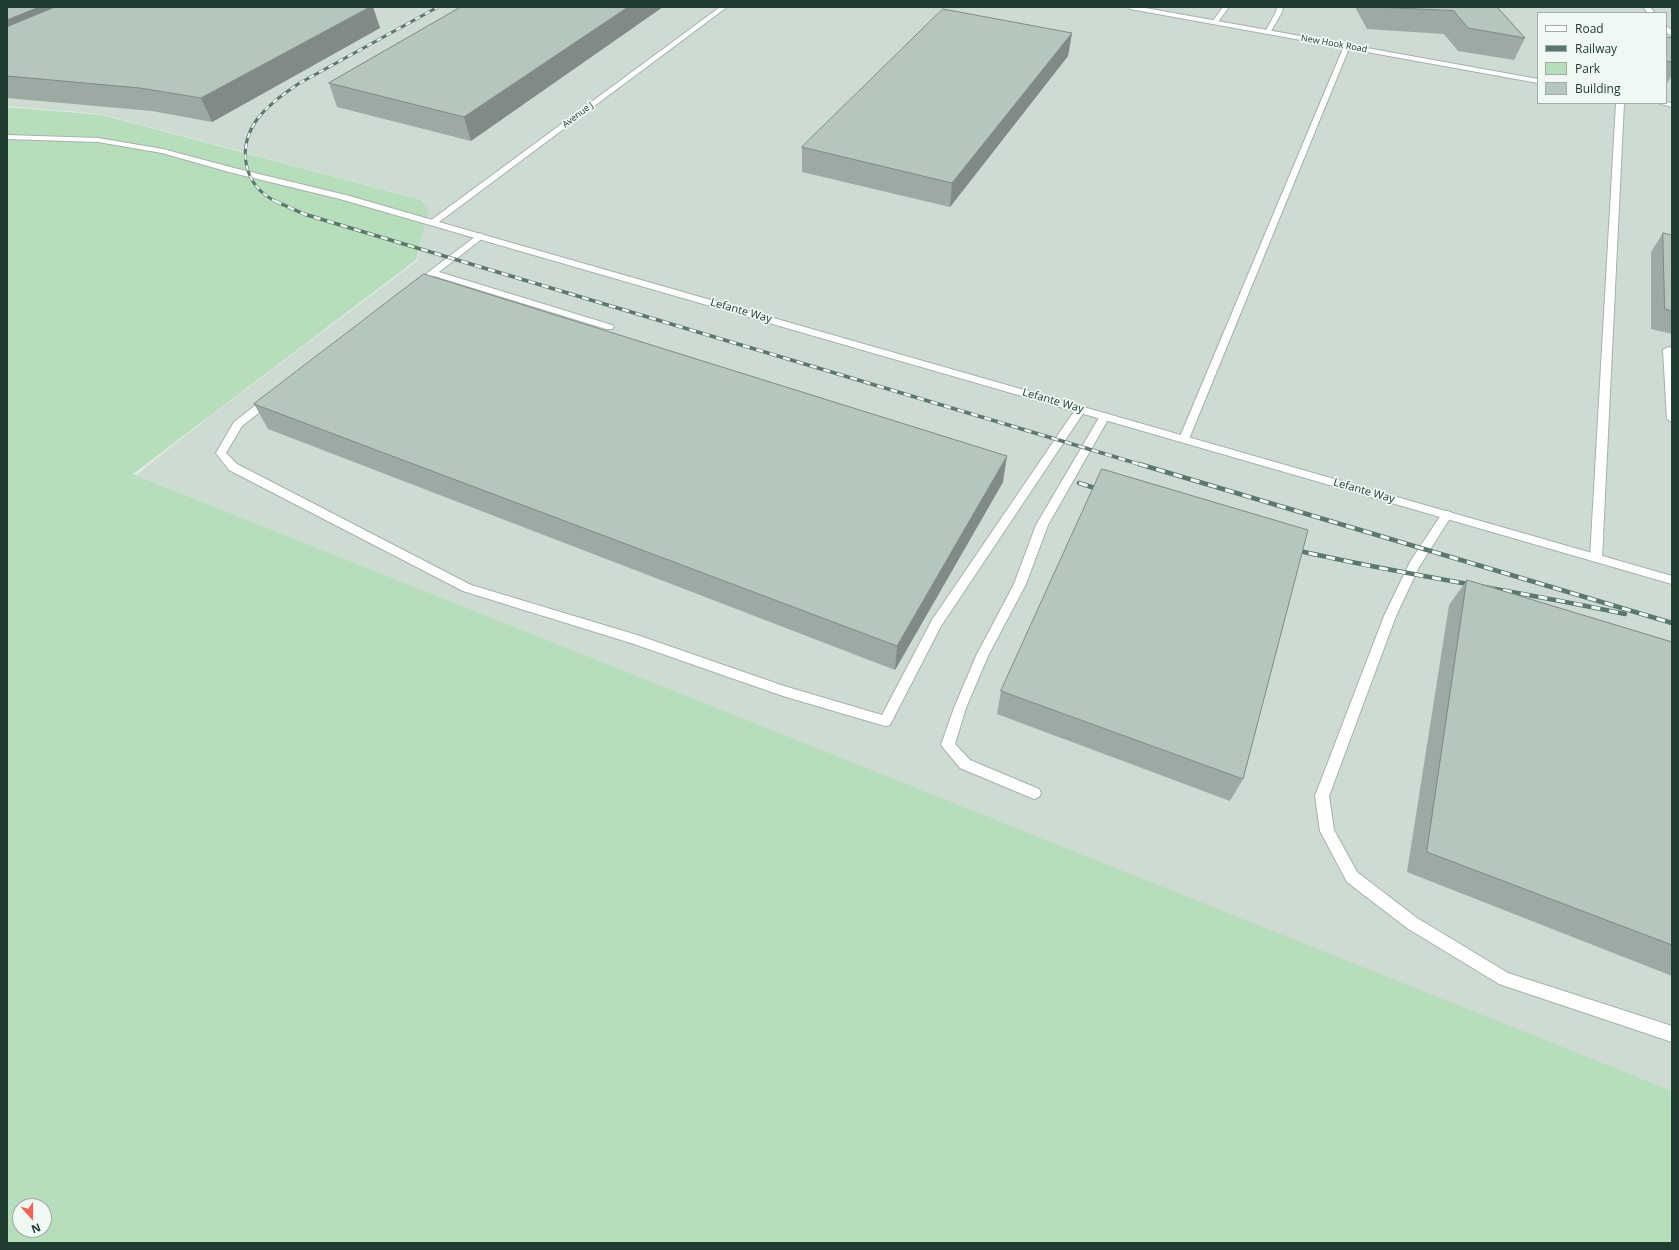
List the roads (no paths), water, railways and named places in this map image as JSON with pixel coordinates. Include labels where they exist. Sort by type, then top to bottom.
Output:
[{"type":"street","name":"Avenue J","points":[[433,222],[724,7]]},
{"type":"street","name":"New Hook Road","points":[[1130,7],[1537,80]]},
{"type":"street","points":[[1215,22],[1226,7]]},
{"type":"street","points":[[1268,32],[1280,12],[1280,7]]},
{"type":"street","points":[[1184,439],[1347,46]]},
{"type":"street","points":[[1596,558],[1620,104]]},
{"type":"street","name":"Lefante Way","points":[[7,137],[98,140],[163,151],[232,170],[343,197],[1672,580]]},
{"type":"street","points":[[410,290],[480,236]]},
{"type":"street","points":[[433,273],[609,327]]},
{"type":"street","points":[[1672,351],[1668,350],[1672,419]]},
{"type":"street","points":[[281,391],[238,424],[221,453],[233,467],[468,588],[638,640],[783,691],[885,721],[936,623],[1081,409]]},
{"type":"street","points":[[1034,793],[965,764],[948,745],[960,708],[982,656],[1020,584],[1042,525],[1105,416]]},
{"type":"street","points":[[1447,515],[1414,565],[1393,609],[1324,789],[1322,796],[1327,831],[1352,877],[1412,923],[1504,979],[1672,1034]]},
{"type":"railway","points":[[276,202],[266,195],[257,186],[250,176],[246,165],[245,154],[247,142],[251,130],[262,113],[282,95],[298,84],[438,7]]},
{"type":"railway","points":[[276,202],[304,214],[1142,465]]},
{"type":"railway","points":[[1139,464],[1672,623]]},
{"type":"railway","points":[[1079,483],[1104,491]]},
{"type":"railway","points":[[1291,549],[1374,567],[1542,597],[1625,614]]}]
